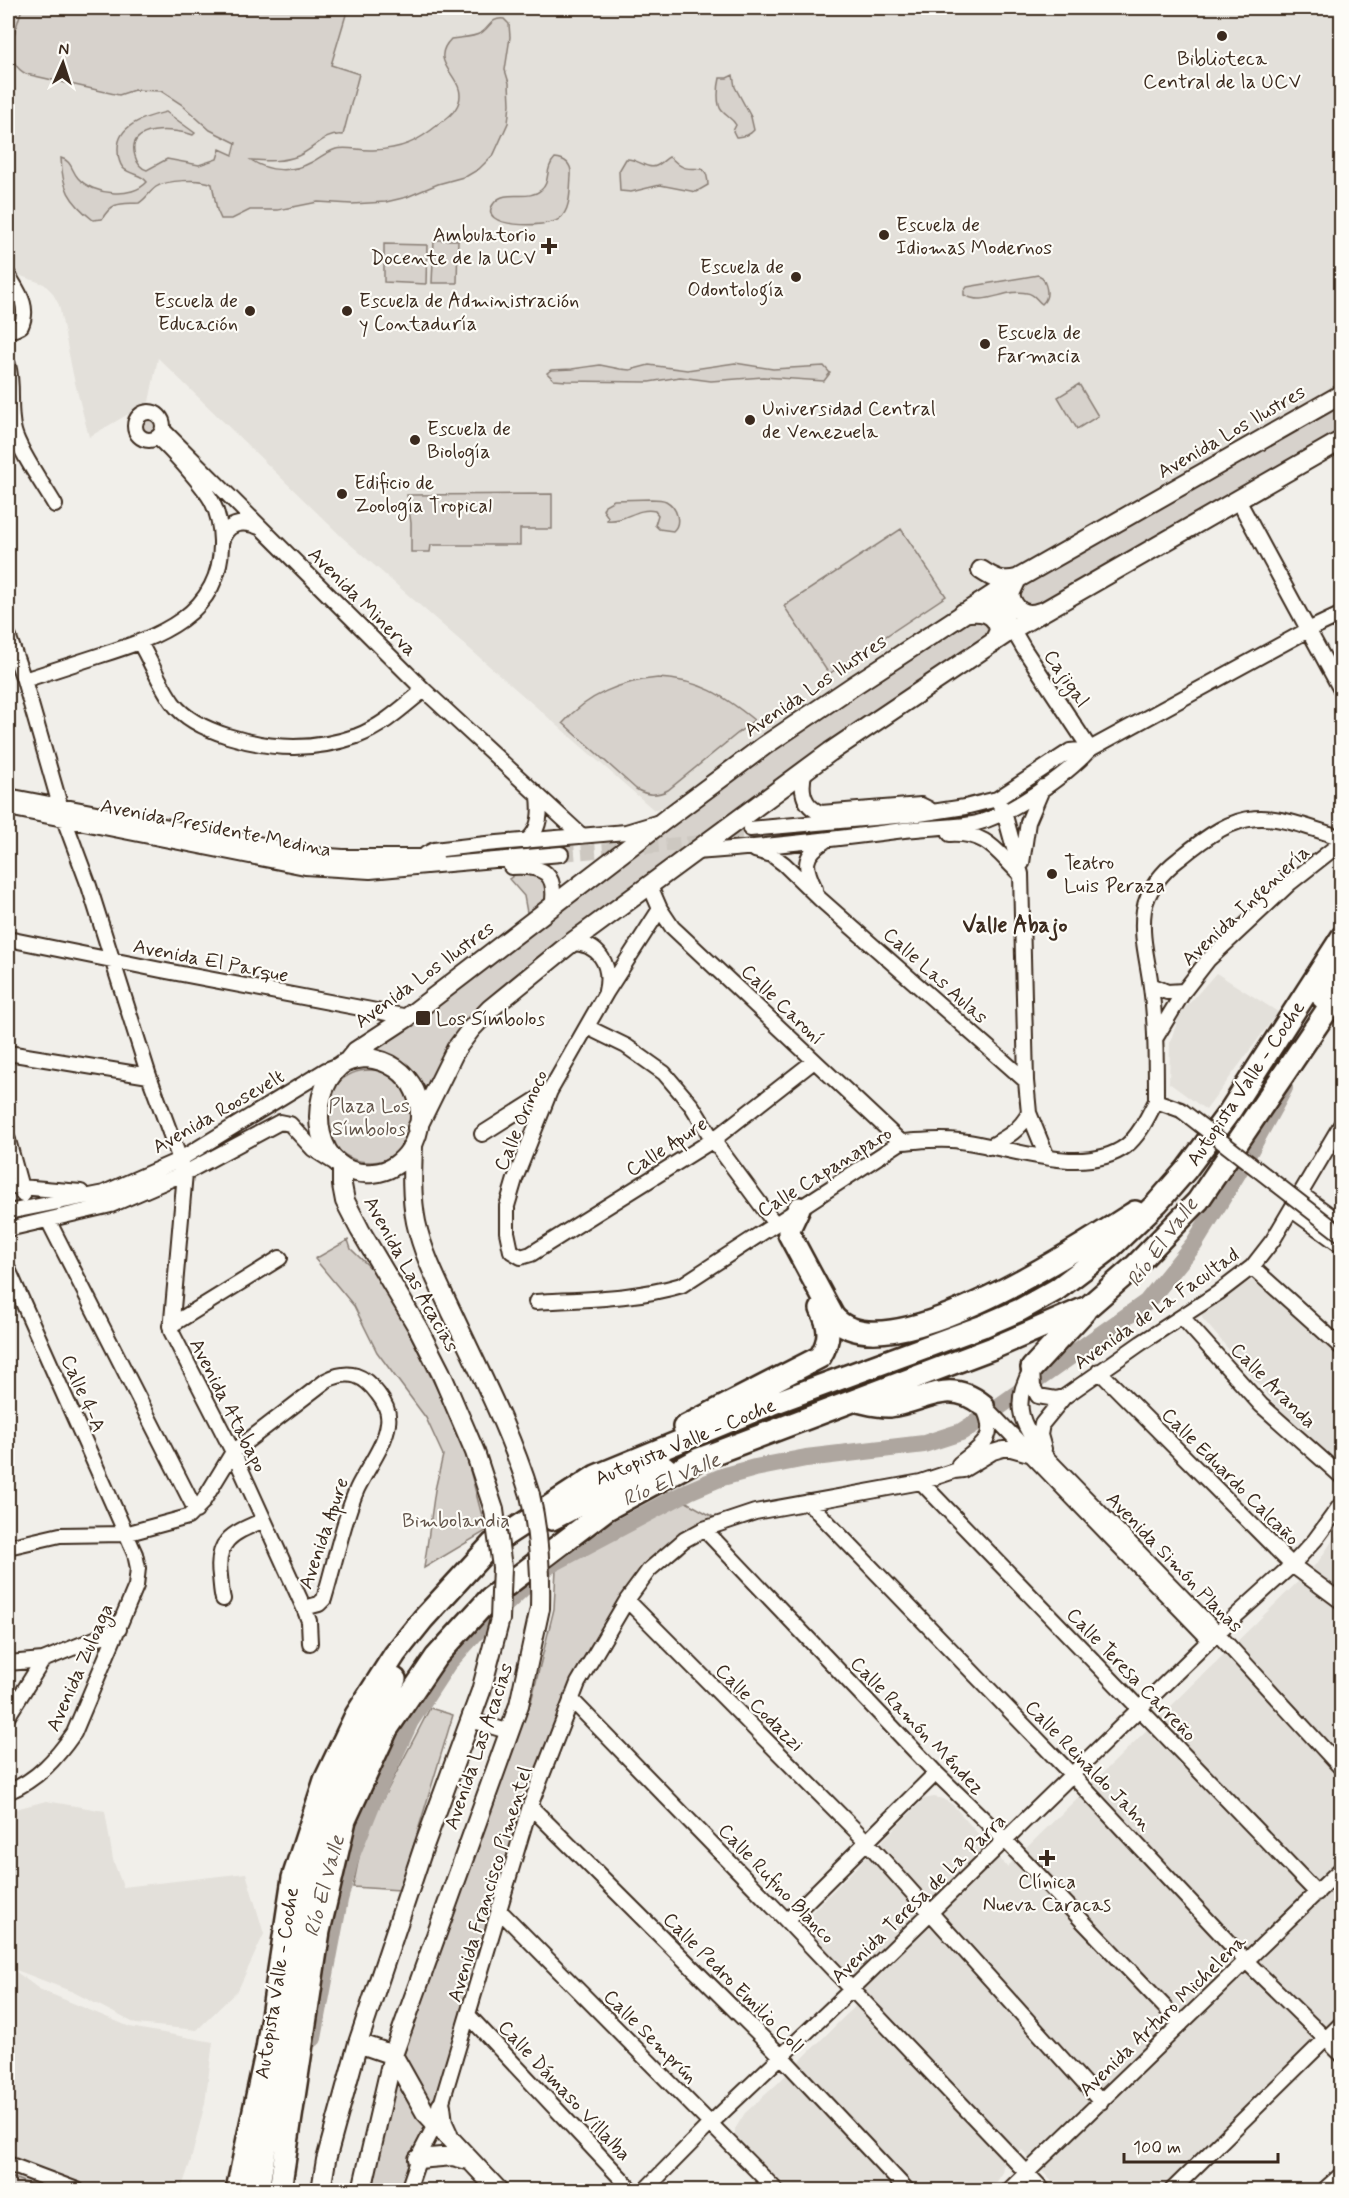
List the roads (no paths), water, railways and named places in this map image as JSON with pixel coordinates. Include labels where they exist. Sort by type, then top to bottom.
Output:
[{"type":"highway","name":"Autopista Valle - Coche","points":[[237,2190],[267,2049],[293,1878],[325,1780],[356,1715],[395,1654],[445,1594],[492,1544],[596,1476],[771,1404],[914,1352],[1020,1310],[1056,1290],[1106,1252],[1157,1203],[1216,1132],[1341,937]]},
{"type":"highway","name":"Autopista Valle - Coche","points":[[1165,1235],[1341,971]]},
{"type":"highway","name":"Autopista Valle - Coche","points":[[280,2190],[321,1920],[345,1820],[387,1728],[436,1657],[490,1598],[607,1509],[699,1459],[993,1348],[1088,1306],[1135,1266],[1198,1201],[1341,988]]},
{"type":"highway","points":[[799,1208],[789,1234],[833,1316],[850,1330],[866,1333],[930,1322],[974,1304],[1016,1284],[1080,1248],[1139,1209],[1157,1203]]},
{"type":"highway","points":[[596,1476],[645,1447],[820,1357],[829,1336],[829,1325],[775,1224]]},
{"type":"highway","points":[[1032,1368],[1088,1306]]},
{"type":"highway","points":[[857,1401],[887,1406],[952,1391],[974,1398],[983,1405]]},
{"type":"highway","points":[[258,2190],[318,1858],[328,1822],[355,1758],[390,1686],[430,1631],[479,1572],[512,1545],[557,1516],[639,1474],[699,1459]]},
{"type":"main road","name":"Avenida Los Ilustres","points":[[344,1063],[356,1051],[408,1017],[764,746],[962,613],[1017,579],[1341,394]]},
{"type":"main road","points":[[415,1136],[420,1114],[414,1086],[394,1066],[366,1058],[344,1063],[329,1081],[320,1111],[323,1142],[338,1165],[365,1174],[377,1173],[398,1163],[415,1136],[456,1049],[471,1029],[490,1009],[571,943],[805,770],[1013,629],[1341,440]]},
{"type":"main road","points":[[981,570],[1005,581],[1017,579]]},
{"type":"main road","points":[[1017,579],[1010,594],[1015,607],[1024,614],[1030,615],[1045,610]]},
{"type":"main road","points":[[962,613],[986,613],[995,619],[999,631],[993,643]]},
{"type":"main road","name":"Avenida Las Acacias","points":[[362,2190],[373,2134],[393,2055],[510,1732],[528,1671],[540,1608],[541,1565],[536,1519],[530,1496],[506,1428],[429,1265],[414,1207],[411,1176],[415,1136]]},
{"type":"main road","name":"Avenida Las Acacias","points":[[321,2190],[326,2160],[358,2043],[424,1846],[471,1720],[490,1661],[500,1619],[502,1567],[494,1510],[475,1452],[441,1373],[418,1328],[345,1201],[338,1165]]},
{"type":"main road","points":[[358,2043],[393,2055],[420,2104],[435,2125],[498,2190]]},
{"type":"main road","points":[[420,2104],[442,2102],[443,2123],[453,2144]]},
{"type":"main road","points":[[418,2159],[453,2156],[468,2160]]},
{"type":"street","points":[[8,275],[23,301],[25,310],[21,326],[15,329],[8,328]]},
{"type":"street","points":[[8,365],[14,434],[55,505]]},
{"type":"street","name":"Avenida Minerva","points":[[221,547],[216,511],[209,494],[160,434],[264,530],[424,690],[582,836]]},
{"type":"street","points":[[1238,500],[1341,692]]},
{"type":"street","points":[[24,680],[140,643],[181,621],[195,609],[213,582],[225,532],[235,524],[246,523],[264,530]]},
{"type":"street","name":"Cajigal","points":[[992,594],[1090,749]]},
{"type":"street","points":[[825,841],[976,823],[1004,812],[1077,764],[1090,749],[1341,614]]},
{"type":"street","points":[[8,635],[24,680],[62,812],[113,961],[149,1076],[182,1166]]},
{"type":"street","points":[[140,643],[173,703],[185,715],[203,726],[233,738],[262,743],[294,747],[329,744],[359,735],[384,722],[424,690]]},
{"type":"street","points":[[695,852],[750,838],[965,807],[997,799],[1070,751],[1090,749]]},
{"type":"street","points":[[805,770],[802,779],[804,798],[810,807],[820,813],[921,805],[933,812]]},
{"type":"street","points":[[1043,787],[1028,822],[1021,874],[1026,1081],[1029,1113],[1047,1156]]},
{"type":"street","name":"Avenida Presidente Medina","points":[[8,796],[62,812],[305,867],[370,872],[420,862],[561,850]]},
{"type":"street","points":[[526,841],[534,834],[538,822],[539,797]]},
{"type":"street","points":[[997,799],[1004,812],[1021,874]]},
{"type":"street","name":"Avenida Presidente Medina","points":[[8,808],[62,812]]},
{"type":"street","points":[[750,838],[968,819],[1004,812]]},
{"type":"street","points":[[1341,838],[1281,819],[1257,817],[1239,820],[1203,839],[1169,866],[1147,896],[1142,926],[1151,986],[1156,1101],[1181,1110],[1341,1235]]},
{"type":"street","points":[[552,908],[555,890],[553,883],[537,868],[527,866],[434,874],[420,862],[434,850],[626,832],[666,819]]},
{"type":"street","points":[[750,838],[825,841],[965,833],[974,835],[998,851],[1021,874]]},
{"type":"street","name":"Calle Las Aulas","points":[[750,838],[784,864],[820,899],[1026,1081]]},
{"type":"street","name":"Calle Las Aulas","points":[[820,899],[807,873],[806,864],[813,848],[825,841]]},
{"type":"street","name":"Avenida Ingeniería","points":[[1155,1039],[1184,991],[1208,960],[1290,883],[1341,842]]},
{"type":"street","name":"Calle Caroní","points":[[650,886],[660,909],[672,927],[901,1142]]},
{"type":"street","name":"Calle Orinoco","points":[[531,1254],[520,1257],[512,1251],[507,1232],[507,1206],[515,1179],[550,1091],[606,993],[660,909]]},
{"type":"street","name":"Avenida El Parque","points":[[8,939],[408,1017]]},
{"type":"street","points":[[571,943],[583,943],[590,946],[603,957],[608,983],[606,993]]},
{"type":"street","points":[[1151,986],[1167,992],[1184,991]]},
{"type":"street","points":[[587,1027],[626,1046],[664,1073],[692,1106],[713,1140],[775,1224]]},
{"type":"street","points":[[8,1053],[149,1076]]},
{"type":"street","name":"Calle Apure","points":[[531,1254],[713,1140],[814,1061]]},
{"type":"street","name":"Avenida Roosevelt","points":[[8,1212],[104,1193],[182,1166],[326,1070],[344,1063]]},
{"type":"street","points":[[483,1134],[550,1091]]},
{"type":"street","name":"Calle Capanaparo","points":[[536,1302],[628,1296],[658,1292],[682,1285],[901,1142],[934,1139],[962,1141],[1082,1161],[1108,1155],[1125,1147],[1136,1136],[1156,1101]]},
{"type":"street","points":[[989,1147],[1012,1134],[1021,1126],[1029,1113]]},
{"type":"street","name":"Avenida Roosevelt","points":[[8,1229],[111,1205],[182,1166],[280,1122],[290,1124],[313,1149],[338,1165]]},
{"type":"street","name":"Avenida de La Facultad","points":[[1048,1460],[1040,1435],[1042,1424],[1064,1397],[1252,1267],[1274,1240],[1341,1123]]},
{"type":"street","points":[[8,1140],[14,1187],[27,1207],[48,1220],[196,1511]]},
{"type":"street","name":"Avenida Atabapo","points":[[182,1166],[172,1337],[233,1452],[304,1608],[309,1622],[310,1643]]},
{"type":"street","points":[[14,1187],[104,1193]]},
{"type":"street","points":[[1301,1194],[1341,1224]]},
{"type":"street","points":[[1292,1210],[1341,1246]]},
{"type":"street","points":[[171,1326],[280,1258]]},
{"type":"street","points":[[1252,1267],[1341,1348]]},
{"type":"street","name":"Calle 4-A","points":[[8,1269],[125,1534]]},
{"type":"street","name":"Calle Aranda","points":[[1182,1317],[1261,1405],[1341,1478]]},
{"type":"street","points":[[1032,1368],[1033,1387],[1038,1396],[1056,1399],[1064,1397]]},
{"type":"street","name":"Avenida Simón Planas","points":[[1032,1368],[1022,1390],[1021,1415],[1027,1431],[1048,1460],[1341,1769]]},
{"type":"street","name":"Calle Eduardo Calcaño","points":[[1100,1371],[1292,1565],[1341,1602]]},
{"type":"street","name":"Avenida Apure","points":[[233,1452],[327,1380],[336,1376],[348,1374],[368,1381],[387,1408],[388,1426],[357,1491],[324,1599],[319,1604],[304,1608]]},
{"type":"street","points":[[954,1470],[981,1446],[989,1435],[990,1423],[983,1405]]},
{"type":"street","name":"Avenida Simón Planas","points":[[983,1405],[1029,1454],[1214,1636]]},
{"type":"street","name":"Avenida Francisco Pimentel","points":[[408,2190],[418,2159],[435,2125],[530,1806],[571,1699],[627,1600],[649,1570],[684,1540],[704,1529],[754,1512],[921,1482],[954,1470],[963,1470],[993,1452],[1003,1449],[1029,1454]]},
{"type":"street","points":[[8,1546],[60,1535],[125,1534],[188,1517],[196,1511],[233,1452]]},
{"type":"street","name":"Calle Teresa Carreño","points":[[921,1482],[1317,1893]]},
{"type":"street","name":"Calle Reinaldo Jahn","points":[[808,1502],[1072,1775],[1246,1962],[1341,2055]]},
{"type":"street","name":"Avenida Teresa de La Parra","points":[[645,2190],[711,2123],[852,1989],[1214,1636],[1292,1565],[1315,1540],[1341,1503]]},
{"type":"street","points":[[223,1599],[218,1561],[222,1545],[237,1532],[264,1520]]},
{"type":"street","name":"Calle Ramón Méndez","points":[[704,1529],[936,1773],[1005,1840],[1181,2024]]},
{"type":"street","name":"Avenida Zuloaga","points":[[8,1792],[24,1785],[43,1771],[75,1733],[136,1586],[138,1568],[135,1554],[125,1534]]},
{"type":"street","name":"Calle Codazzi","points":[[627,1600],[866,1841],[929,1914]]},
{"type":"street","points":[[8,1663],[43,1660],[119,1629]]},
{"type":"street","points":[[8,1716],[43,1660]]},
{"type":"street","name":"Calle Rufino Blanco","points":[[571,1699],[787,1921],[1043,2190]]},
{"type":"street","points":[[471,1720],[510,1732]]},
{"type":"street","points":[[787,1921],[936,1773]]},
{"type":"street","name":"Calle Pedro Emilio Coll","points":[[530,1806],[781,2056],[907,2190]]},
{"type":"street","name":"Avenida Arturo Michelena","points":[[1010,2190],[1341,1868]]},
{"type":"street","name":"Calle Semprún","points":[[498,1909],[776,2190]]},
{"type":"street","points":[[929,1914],[1101,2102]]},
{"type":"street","name":"Calle Dámaso Villalba","points":[[469,2016],[632,2190]]},
{"type":"street","points":[[1172,2190],[1341,2023]]},
{"type":"street","points":[[8,2164],[77,2190]]},
{"type":"street","points":[[1324,2190],[1341,2174]]},
{"type":"waterway","name":"Río El Valle","points":[[313,2038],[339,1900],[351,1855],[371,1805],[410,1721],[447,1664],[477,1631],[551,1564],[689,1491],[722,1477],[806,1458],[924,1444],[961,1432],[980,1420],[1147,1302],[1194,1244],[1238,1172],[1284,1088]]},
{"type":"tunnel","points":[[561,854],[751,838]]},
{"type":"place","name":"Biblioteca Central de la UCV","points":[[1222,36]]},
{"type":"place","name":"Escuela de Idiomas Modernos","points":[[884,235]]},
{"type":"place","name":"Ambulatorio Docente de la UCV","points":[[549,246]]},
{"type":"place","name":"Escuela de Odontología","points":[[796,277]]},
{"type":"place","name":"Escuela de Educación","points":[[250,311]]},
{"type":"place","name":"Escuela de Administración y Contaduría","points":[[347,311]]},
{"type":"place","name":"Escuela de Farmacia","points":[[985,344]]},
{"type":"place","name":"Universidad Central de Venezuela","points":[[750,420]]},
{"type":"place","name":"Escuela de Biología","points":[[415,440]]},
{"type":"place","name":"Edificio de Zoología Tropical","points":[[342,494]]},
{"type":"place","name":"Teatro Luis Peraza","points":[[1052,874]]},
{"type":"place","name":"Los Símbolos","points":[[423,1018]]},
{"type":"place","name":"Clínica Nueva Caracas","points":[[1047,1858]]},
{"type":"district","name":"Valle Abajo","points":[[1015,924]]},
{"type":"park label","name":"Plaza Los Símbolos","points":[[369,1116]]},
{"type":"park label","name":"Bimbolandia","points":[[456,1520]]}]
